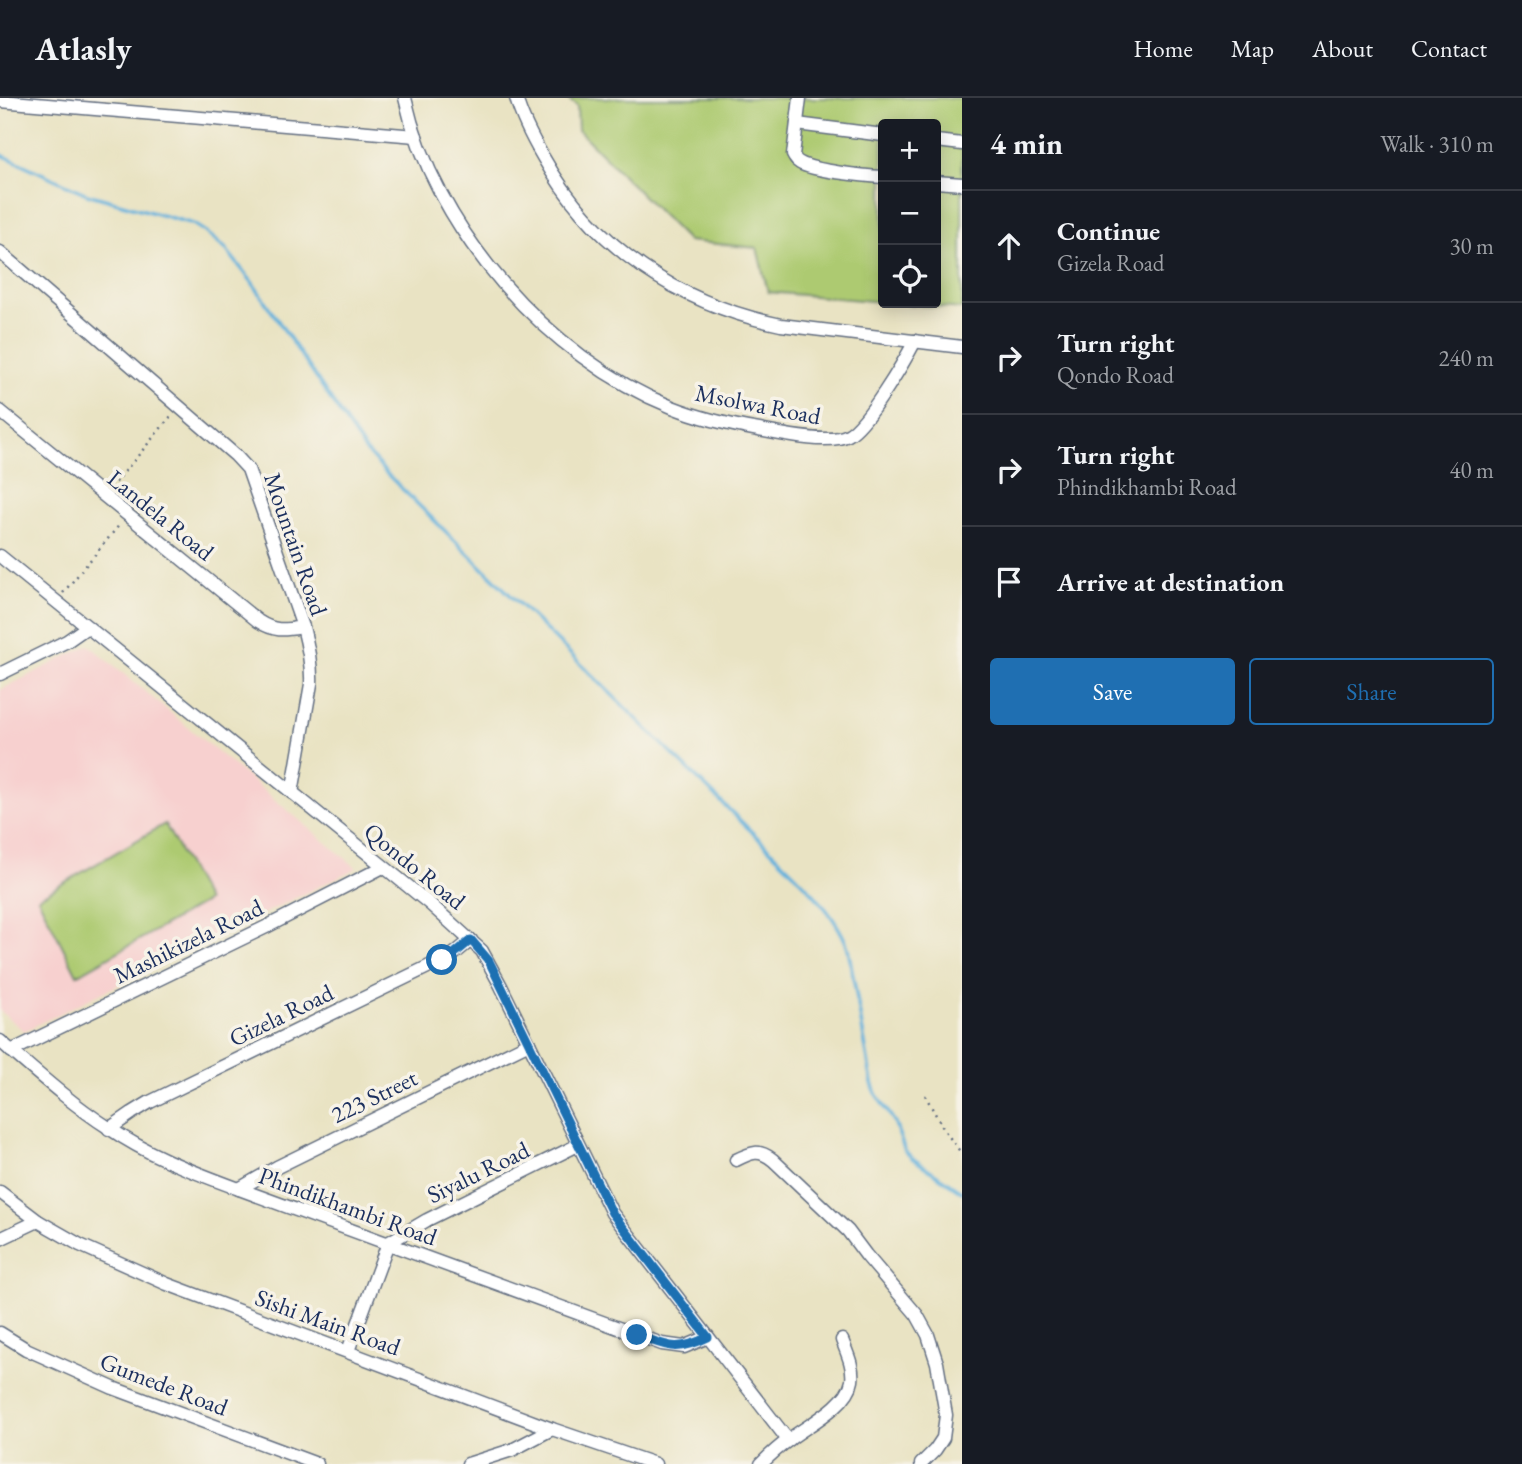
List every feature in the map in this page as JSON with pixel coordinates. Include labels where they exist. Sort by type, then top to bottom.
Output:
[{"type":"street","name":"Msolwa Road","points":[[405,98],[416,136],[444,197],[467,236],[495,274],[554,335],[639,391],[671,407],[726,424],[835,440],[850,434],[859,426],[895,376],[915,341]]},
{"type":"street","points":[[516,98],[535,142],[573,202],[620,250],[644,270],[677,289],[753,320],[962,347]]},
{"type":"street","points":[[800,98],[793,155],[796,160],[801,164],[824,169],[878,176]]},
{"type":"street","points":[[0,101],[416,136]]},
{"type":"street","points":[[797,124],[878,134]]},
{"type":"street","points":[[941,142],[962,144]]},
{"type":"street","points":[[941,182],[962,184]]},
{"type":"street","name":"Mountain Road","points":[[0,252],[248,469],[303,627],[312,668],[292,793]]},
{"type":"street","name":"Landela Road","points":[[0,411],[258,621],[273,629],[303,627]]},
{"type":"street","name":"Qondo Road","points":[[0,556],[471,940],[489,961],[612,1213],[788,1440]]},
{"type":"street","points":[[0,674],[67,641],[87,627]]},
{"type":"street","name":"Mashikizela Road","points":[[11,1051],[383,867]]},
{"type":"street","name":"Gizela Road","points":[[109,1129],[150,1102],[454,954],[471,940]]},
{"type":"street","name":"Phindikhambi Road","points":[[0,1041],[109,1129],[171,1163],[662,1344],[684,1348],[708,1337]]},
{"type":"street","name":"223 Street","points":[[239,1189],[277,1167],[529,1043]]},
{"type":"street","name":"Siyalu Road","points":[[388,1243],[427,1220],[578,1145]]},
{"type":"street","points":[[736,1160],[757,1152],[773,1160],[848,1231],[924,1325],[933,1348],[946,1415],[943,1438],[921,1464]]},
{"type":"street","name":"Sishi Main Road","points":[[0,1192],[38,1221],[130,1269],[552,1429],[655,1464]]},
{"type":"street","points":[[0,1239],[38,1221]]},
{"type":"street","points":[[348,1351],[388,1243]]},
{"type":"street","name":"Gumede Road","points":[[0,1333],[26,1349],[113,1388],[296,1461],[317,1464]]},
{"type":"street","points":[[761,1464],[788,1440],[830,1410],[850,1390],[853,1379],[851,1364],[842,1340]]},
{"type":"street","points":[[468,1464],[512,1450],[552,1429]]},
{"type":"path","points":[[113,485],[178,407]]},
{"type":"path","points":[[65,591],[121,523]]},
{"type":"path","points":[[925,1095],[944,1130],[962,1154]]},
{"type":"shaded area","points":[[89,645],[357,868],[24,1031],[0,1011],[0,690]]},
{"type":"green space","points":[[566,98],[962,98],[962,309],[941,307],[941,119],[878,119],[878,302],[768,292],[757,248],[688,241],[578,130],[577,106]]},
{"type":"green space","points":[[165,824],[207,901],[77,975],[38,898]]},
{"type":"waterway","points":[[2,155],[87,194],[193,224],[225,248],[252,282],[364,449],[796,875],[821,903],[848,948],[876,1094],[894,1121],[905,1151],[962,1192]]},
{"type":"route","points":[[442,960],[471,940],[482,951],[612,1213],[708,1337],[684,1348],[637,1335]]}]
